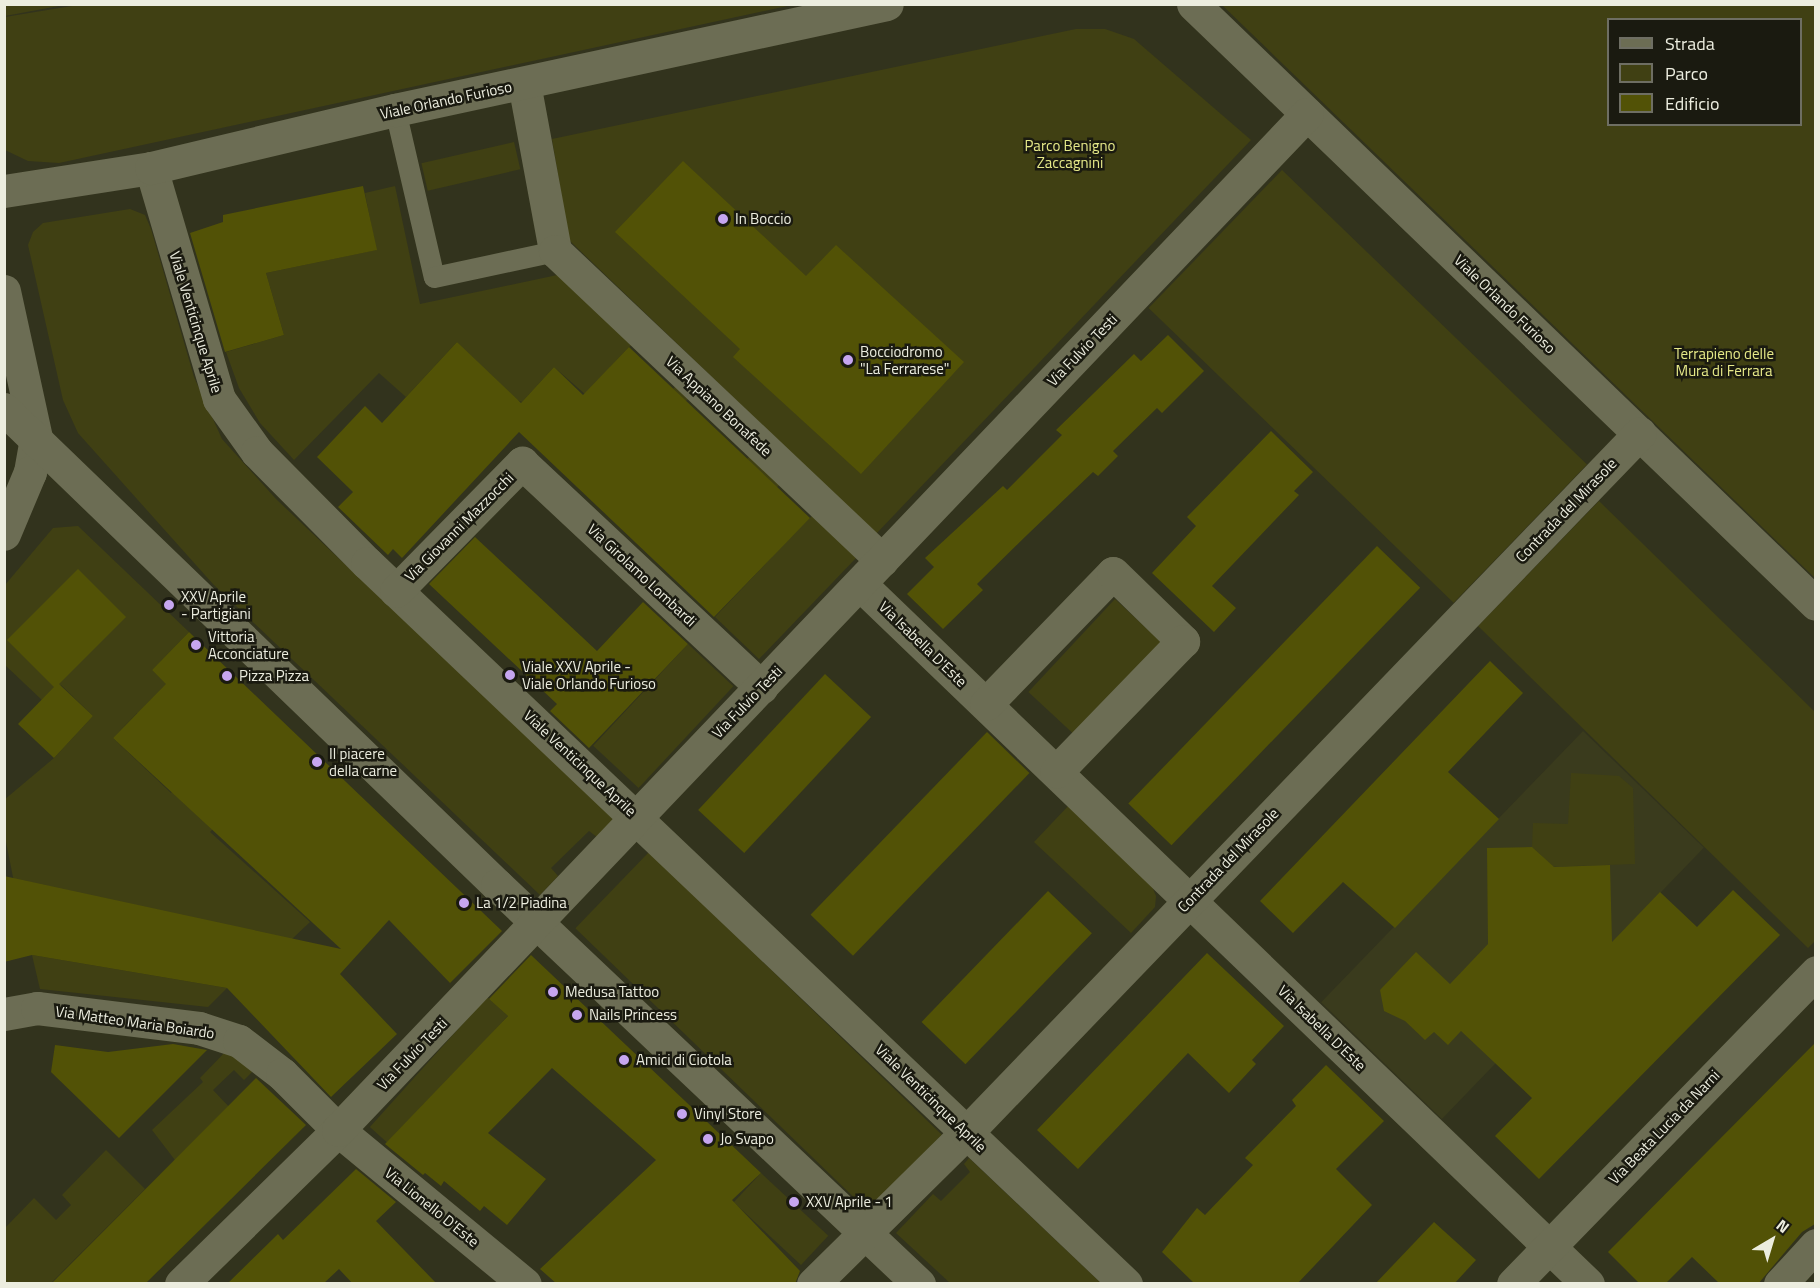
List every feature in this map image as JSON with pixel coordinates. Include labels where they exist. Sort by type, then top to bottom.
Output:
[{"type":"street","name":"Viale Orlando Furioso","points":[[4,191],[151,168],[394,110],[888,4]]},
{"type":"street","name":"Viale Orlando Furioso","points":[[1192,4],[1815,604]]},
{"type":"street","points":[[524,83],[555,251]]},
{"type":"street","name":"Via Fulvio Testi","points":[[181,1284],[338,1131],[1307,114]]},
{"type":"street","name":"Viale Venticinque Aprile","points":[[151,168],[219,399],[236,427],[284,483],[638,817],[729,909],[1126,1284]]},
{"type":"street","name":"Via Appiano Bonafede","points":[[555,251],[871,572]]},
{"type":"street","points":[[4,291],[11,358],[36,438],[30,472],[4,534]]},
{"type":"street","points":[[4,409],[536,923],[919,1284]]},
{"type":"street","name":"Contrada del Mirasole","points":[[813,1284],[967,1132],[1640,433]]},
{"type":"street","name":"Via Giovanni Mazzocchi","points":[[396,591],[522,463]]},
{"type":"street","name":"Via Girolamo Lombardi","points":[[522,463],[761,687]]},
{"type":"street","name":"Via Isabella D'Este","points":[[871,572],[986,705],[1588,1284]]},
{"type":"street","points":[[986,705],[1113,573],[1183,641],[1056,772]]},
{"type":"street","name":"Via Beata Lucia da Narni","points":[[1513,1284],[1815,972]]},
{"type":"street","name":"Via Matteo Maria Boiardo","points":[[4,1014],[37,1008],[221,1034],[239,1041],[282,1074],[338,1131]]},
{"type":"street","name":"Via Lionello D'Este","points":[[338,1131],[525,1284]]},
{"type":"street","points":[[1780,1284],[1815,1245]]},
{"type":"lane","points":[[394,110],[434,277],[555,251]]},
{"type":"shaded area","points":[[1583,731],[1704,848],[1442,1119],[1321,1002]]},
{"type":"green space","points":[[5,4],[64,4],[64,5],[5,16]]},
{"type":"green space","points":[[78,5],[792,5],[59,163],[28,161],[5,150],[5,17]]},
{"type":"green space","name":"Terrapieno delle Mura di Ferrara","points":[[1222,5],[1815,5],[1815,578]]},
{"type":"green space","name":"Parco Benigno Zaccagnini","points":[[1076,29],[1105,29],[1134,39],[1251,140],[876,534],[569,240],[552,139]]},
{"type":"green space","points":[[514,142],[520,169],[428,191],[421,163]]},
{"type":"green space","points":[[1282,170],[1587,465],[1454,603],[1149,308]]},
{"type":"green space","points":[[395,186],[420,304],[562,274],[633,343],[610,367],[653,409],[677,385],[690,397],[666,421],[728,478],[751,455],[781,483],[762,503],[794,534],[813,515],[857,557],[759,659],[715,617],[772,557],[554,367],[522,402],[502,394],[457,342],[406,397],[379,373],[294,460],[260,423],[239,388],[226,352],[284,335],[266,273],[376,250],[365,193]]},
{"type":"green space","points":[[130,209],[145,215],[151,229],[194,377],[222,439],[276,499],[614,819],[597,837],[589,831],[551,868],[558,876],[540,895],[213,584],[78,433],[63,400],[28,245],[33,232],[43,223]]},
{"type":"green space","points":[[1599,501],[1815,712],[1815,941],[1808,948],[1478,626]]},
{"type":"green space","points":[[78,526],[189,632],[152,670],[202,717],[173,748],[137,713],[113,738],[171,793],[201,763],[240,801],[210,832],[310,922],[274,956],[15,887],[5,837],[4,800],[54,758],[93,716],[61,685],[44,702],[5,665],[5,585],[53,528]]},
{"type":"green space","points":[[1115,599],[1161,642],[1074,735],[1028,692]]},
{"type":"green space","points":[[688,644],[733,686],[639,788],[593,746]]},
{"type":"green space","points":[[1571,773],[1619,776],[1633,788],[1635,864],[1542,867],[1542,856],[1532,847],[1533,823],[1568,824]]},
{"type":"green space","points":[[1071,803],[1148,877],[1156,896],[1155,907],[1131,933],[1034,842]]},
{"type":"green space","points":[[649,852],[942,1135],[868,1211],[575,928]]},
{"type":"green space","points":[[32,955],[227,988],[208,1007],[40,989]]},
{"type":"green space","points":[[487,997],[508,1016],[391,1146],[370,1127]]},
{"type":"green space","points":[[228,1049],[259,1065],[244,1080],[234,1070],[213,1090],[233,1111],[178,1164],[152,1130],[203,1082],[200,1078]]},
{"type":"green space","points":[[106,1150],[145,1189],[51,1283],[5,1283],[5,1228],[34,1198],[56,1220],[71,1205],[62,1195]]},
{"type":"green space","points":[[969,1158],[1101,1283],[950,1283],[896,1233],[933,1194],[941,1201],[970,1172],[964,1164]]},
{"type":"green space","points":[[761,1173],[828,1236],[801,1265],[734,1202]]},
{"type":"building","name":"Bocciodromo \"La Ferrarese\"","points":[[683,161],[806,276],[836,245],[964,362],[861,474],[733,357],[740,349],[615,232]]},
{"type":"building","points":[[363,186],[377,250],[266,273],[284,335],[225,352],[190,233],[223,222],[223,215]]},
{"type":"building","points":[[1168,335],[1204,371],[1162,413],[1157,408],[1113,451],[1118,456],[1098,476],[1093,472],[977,584],[983,590],[943,629],[907,594],[934,567],[925,558],[1003,486],[1007,490],[1062,435],[1056,430],[1134,354],[1141,361]]},
{"type":"building","points":[[457,342],[521,403],[554,367],[583,395],[629,347],[810,518],[714,617],[519,432],[402,558],[393,549],[388,555],[338,507],[353,492],[317,457],[365,406],[382,423]]},
{"type":"building","points":[[1271,431],[1313,472],[1294,491],[1299,495],[1212,586],[1236,608],[1214,632],[1152,573],[1196,526],[1187,517]]},
{"type":"building","points":[[475,537],[597,651],[643,602],[688,644],[589,748],[550,711],[557,704],[429,584]]},
{"type":"building","points":[[1377,546],[1420,588],[1171,845],[1128,804]]},
{"type":"building","points":[[78,569],[126,617],[59,684],[93,716],[54,758],[18,724],[54,687],[7,640]]},
{"type":"building","points":[[189,632],[502,931],[450,983],[389,920],[340,974],[397,1034],[331,1097],[227,988],[32,955],[4,962],[4,876],[341,949],[113,738],[166,684],[152,670]]},
{"type":"building","points":[[1490,661],[1523,693],[1448,772],[1499,819],[1395,928],[1343,882],[1293,933],[1260,901]]},
{"type":"building","points":[[825,674],[871,717],[744,853],[698,810]]},
{"type":"building","points":[[987,732],[1029,773],[853,956],[811,915]]},
{"type":"building","points":[[1532,847],[1554,867],[1610,865],[1612,942],[1660,892],[1697,927],[1733,890],[1780,935],[1539,1179],[1495,1136],[1532,1098],[1461,1031],[1448,1045],[1434,1032],[1425,1040],[1405,1021],[1384,1011],[1380,990],[1416,952],[1450,984],[1488,944],[1487,848]]},
{"type":"building","points":[[1048,891],[1092,933],[965,1064],[922,1022]]},
{"type":"building","points":[[1207,953],[1284,1026],[1252,1060],[1256,1064],[1229,1093],[1188,1053],[1078,1169],[1037,1130]]},
{"type":"building","points":[[531,955],[761,1173],[732,1200],[800,1271],[795,1284],[557,1284],[540,1269],[656,1160],[552,1068],[488,1133],[546,1179],[507,1225],[484,1206],[480,1211],[444,1181],[441,1186],[425,1173],[423,1175],[385,1144],[508,1016],[489,999]]},
{"type":"building","points":[[1815,1043],[1815,1224],[1802,1232],[1758,1284],[1720,1284],[1692,1257],[1665,1284],[1640,1284],[1608,1252]]},
{"type":"building","points":[[173,1044],[207,1050],[119,1138],[51,1072],[55,1045],[108,1052]]},
{"type":"building","points":[[1326,1065],[1384,1121],[1336,1169],[1372,1205],[1297,1284],[1195,1284],[1162,1252],[1197,1208],[1205,1215],[1253,1165],[1245,1158],[1296,1106],[1292,1100]]},
{"type":"building","points":[[256,1078],[306,1125],[145,1284],[51,1284]]},
{"type":"building","points":[[356,1169],[396,1202],[376,1221],[437,1284],[353,1284],[339,1269],[323,1284],[227,1284],[278,1234],[283,1240]]},
{"type":"building","points":[[1434,1222],[1476,1260],[1454,1284],[1375,1284]]},
{"type":"place","name":"In Boccio","points":[[723,219]]},
{"type":"place","name":"Bocciodromo \"La Ferrarese\"","points":[[848,360]]},
{"type":"place","name":"XXV Aprile - Partigiani","points":[[169,605]]},
{"type":"place","name":"Vittoria Acconciature","points":[[196,645]]},
{"type":"place","name":"Viale XXV Aprile - Viale Orlando Furioso","points":[[510,675]]},
{"type":"place","name":"Pizza Pizza","points":[[227,676]]},
{"type":"place","name":"Il piacere della carne","points":[[317,762]]},
{"type":"place","name":"La 1/2 Piadina","points":[[464,903]]},
{"type":"place","name":"Medusa Tattoo","points":[[553,992]]},
{"type":"place","name":"Nails Princess","points":[[577,1015]]},
{"type":"place","name":"Amici di Ciotola","points":[[624,1060]]},
{"type":"place","name":"Vinyl Store","points":[[682,1114]]},
{"type":"place","name":"Jo Svapo","points":[[708,1139]]},
{"type":"place","name":"XXV Aprile - 1","points":[[794,1202]]}]
